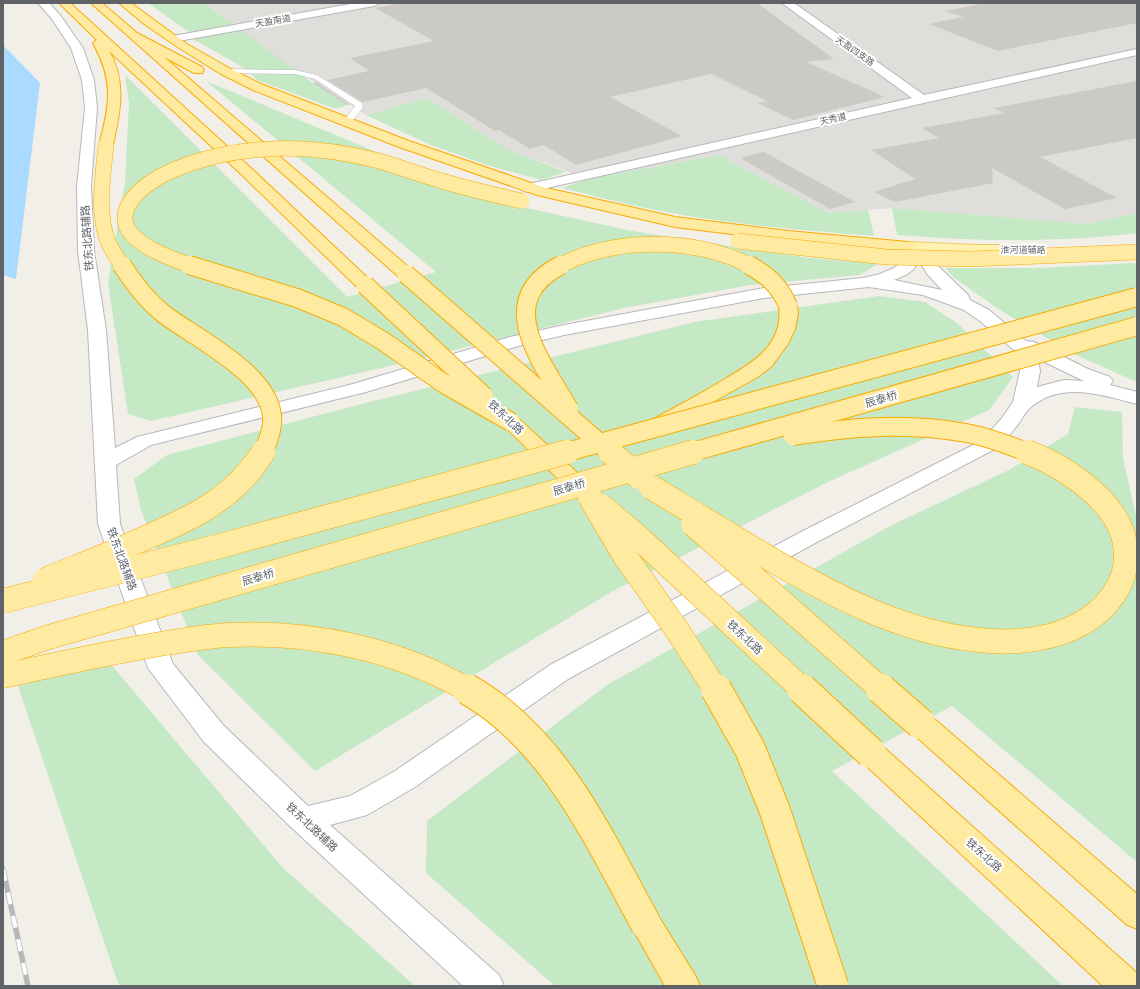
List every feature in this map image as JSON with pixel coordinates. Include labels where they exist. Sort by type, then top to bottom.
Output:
[{"type":"highway","name":"铁东北路","points":[[64,3],[247,172],[590,497],[638,537],[871,753],[1127,986]]},
{"type":"highway","points":[[96,3],[316,193],[406,274],[1137,914]]},
{"type":"highway","points":[[124,3],[222,76],[232,87],[410,160],[526,194]]},
{"type":"highway","points":[[3,596],[105,556],[182,522],[215,504],[239,483],[257,463],[268,444],[274,423],[267,398],[256,381],[223,353],[201,340],[148,300],[119,260],[108,241],[104,216],[102,184],[106,145],[114,113],[115,90],[112,70],[105,53],[89,26]]},
{"type":"highway","points":[[132,35],[206,74]]},
{"type":"highway","points":[[222,76],[257,86],[526,194],[592,218],[646,228],[788,247],[886,257],[970,259],[1137,252]]},
{"type":"highway","points":[[511,422],[446,385],[361,327],[343,318],[322,308],[291,297],[203,270],[152,248],[133,236],[125,223],[127,205],[146,185],[171,170],[215,156],[255,149],[313,149],[380,161],[475,191],[526,194],[603,207],[676,222],[788,236],[915,247]]},
{"type":"highway","points":[[576,422],[528,334],[525,323],[524,314],[528,296],[533,287],[546,274],[564,262],[592,252],[625,246],[658,244],[712,251],[746,264],[764,274],[782,291],[790,312],[786,329],[774,352],[764,363],[750,373],[650,429]]},
{"type":"highway","points":[[3,601],[212,548],[1137,296]]},
{"type":"highway","name":"辰泰桥","points":[[3,653],[72,631],[660,461],[1137,326]]},
{"type":"highway","points":[[651,487],[828,592],[878,616],[924,630],[966,638],[1013,642],[1050,636],[1083,623],[1105,607],[1119,586],[1124,575],[1126,564],[1125,543],[1121,529],[1107,506],[1082,482],[1042,457],[999,440],[928,427],[899,426],[857,428],[821,431],[660,461]]},
{"type":"highway","points":[[590,497],[625,556],[650,593],[678,630],[709,677],[744,738],[774,811],[816,931],[833,986]]},
{"type":"highway","points":[[3,676],[116,652],[184,641],[239,635],[293,636],[343,643],[388,654],[434,671],[492,705],[506,716],[520,729],[560,775],[592,827],[683,986]]},
{"type":"main road","name":"淮河道辅路","points":[[915,247],[1024,250],[1137,245]]},
{"type":"street","name":"铁东北路辅路","points":[[43,3],[56,17],[77,48],[88,80],[91,108],[84,186],[86,251],[97,330],[109,524],[161,668],[214,734],[303,820],[487,986]]},
{"type":"street","name":"天盈南道","points":[[173,39],[374,3]]},
{"type":"street","name":"天盈四支路","points":[[787,3],[922,99]]},
{"type":"street","name":"天秀道","points":[[526,194],[922,99],[1137,52]]},
{"type":"street","points":[[105,462],[144,441],[359,388],[517,342],[564,330],[764,293],[863,283],[892,275],[904,269],[910,260],[915,247],[924,255],[934,274],[971,306],[1018,342],[1081,373],[1137,390]]},
{"type":"street","points":[[863,283],[918,289],[971,306]]},
{"type":"street","points":[[1018,342],[1026,352],[1030,363],[1029,380],[1025,389],[1023,403]]},
{"type":"street","points":[[303,820],[357,806],[405,780],[559,672],[809,537],[988,445],[1007,426],[1023,403],[1046,389],[1059,386],[1100,389],[1137,398]]},
{"type":"lane","points":[[222,76],[295,72],[317,77],[358,105],[359,107],[347,122]]},
{"type":"shaded area","points":[[205,3],[1137,3],[1137,213],[1088,224],[892,208],[828,213],[719,155],[588,179],[509,150],[427,98],[366,115],[280,60]]},
{"type":"green space","points":[[148,3],[204,3],[234,25],[189,32]]},
{"type":"green space","points":[[240,29],[313,83],[347,105],[336,109],[257,80],[244,68],[193,39]]},
{"type":"green space","points":[[125,75],[347,297],[436,272],[206,81],[381,154],[439,185],[480,198],[632,231],[809,258],[856,262],[883,261],[859,275],[750,285],[624,308],[394,365],[151,421],[128,414],[108,283],[125,183],[129,103]]},
{"type":"green space","points":[[427,98],[509,150],[566,172],[541,180],[487,165],[431,145],[366,115]]},
{"type":"green space","points":[[719,155],[828,213],[868,210],[874,236],[762,226],[695,217],[645,208],[562,188],[588,179]]},
{"type":"green space","points":[[892,208],[1088,224],[1137,213],[1137,233],[1047,240],[957,239],[897,235]]},
{"type":"green space","points":[[1134,263],[1137,266],[1137,382],[1076,355],[1003,312],[953,277],[946,268],[1040,268]]},
{"type":"green space","points":[[879,296],[925,302],[957,323],[1013,377],[989,410],[828,482],[613,591],[315,771],[198,655],[141,510],[134,479],[167,455],[369,402],[695,322]]},
{"type":"green space","points":[[1075,407],[1122,412],[1123,459],[1137,520],[1137,862],[952,706],[832,771],[1063,986],[555,986],[426,873],[427,821],[607,685],[890,526],[1009,470],[1068,434]]},
{"type":"green space","points":[[109,662],[283,868],[415,986],[119,986],[18,686]]},
{"type":"water","points":[[3,45],[40,83],[16,279],[3,275]]},
{"type":"building","points":[[402,3],[757,3],[834,59],[806,62],[885,97],[793,120],[758,103],[767,101],[711,74],[610,97],[682,136],[576,165],[544,145],[530,149],[499,130],[495,131],[426,88],[363,102],[327,80],[369,71],[350,58],[434,41],[375,8]]},
{"type":"building","points":[[986,3],[1137,3],[1137,23],[998,51],[929,24],[963,17],[945,11]]},
{"type":"building","points":[[1137,81],[1137,138],[1040,157],[1117,198],[1065,209],[992,168],[993,183],[895,202],[874,192],[915,179],[871,150],[939,138],[922,128],[1004,113],[994,108]]},
{"type":"building","points":[[316,82],[350,105],[347,105],[313,83]]},
{"type":"building","points":[[764,152],[855,202],[830,209],[740,158]]},
{"type":"railway","points":[[3,869],[28,986]]}]
